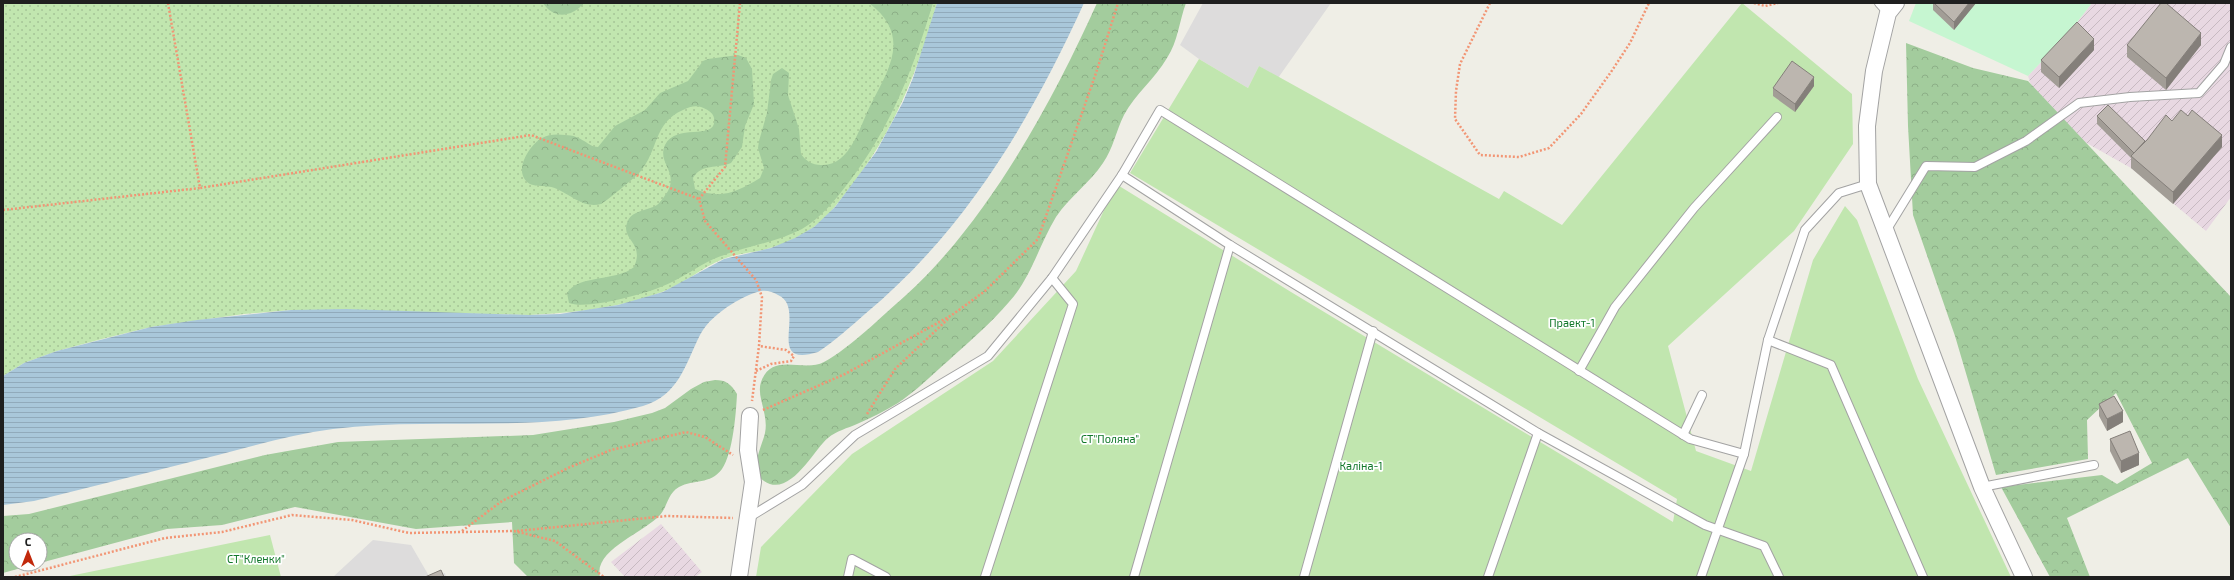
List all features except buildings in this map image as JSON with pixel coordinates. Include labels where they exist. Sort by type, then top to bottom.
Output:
[{"type":"street","points":[[1888,6],[1874,71],[1866,126],[1868,184],[1982,487],[2024,577]]},
{"type":"street","points":[[739,577],[752,492],[753,473],[748,450],[750,416]]},
{"type":"lane","points":[[1886,231],[1926,166],[1975,167],[2026,141],[2079,103],[2130,97],[2199,93],[2224,64],[2231,47]]},
{"type":"lane","points":[[747,519],[802,485],[854,435],[988,356],[1052,278],[1122,175],[1160,110],[1683,435],[1690,439],[1744,454]]},
{"type":"lane","points":[[1579,371],[1615,307],[1694,208],[1777,116]]},
{"type":"lane","points":[[1122,175],[1230,245],[1538,433],[1705,525],[1764,546],[1779,577]]},
{"type":"lane","points":[[1701,577],[1744,454],[1768,340],[1805,230],[1839,193],[1868,184]]},
{"type":"lane","points":[[1134,577],[1230,245]]},
{"type":"lane","points":[[985,577],[1073,304],[1052,278]]},
{"type":"lane","points":[[1304,577],[1373,331]]},
{"type":"lane","points":[[1768,340],[1831,365],[1923,577]]},
{"type":"lane","points":[[1683,435],[1702,395]]},
{"type":"lane","points":[[1488,577],[1538,433]]},
{"type":"lane","points":[[1982,487],[2094,465]]},
{"type":"lane","points":[[848,577],[852,559],[886,577]]},
{"type":"path","points":[[168,3],[200,188]]},
{"type":"path","points":[[699,199],[725,167],[740,3]]},
{"type":"path","points":[[750,416],[845,374],[952,315],[985,291],[1038,239],[1097,70],[1118,3]]},
{"type":"path","points":[[1490,3],[1460,64],[1456,91],[1455,119],[1480,154],[1519,157],[1549,148],[1581,114],[1630,43],[1649,3]]},
{"type":"path","points":[[1754,3],[1765,6],[1778,3]]},
{"type":"path","points":[[3,210],[200,188],[531,135],[699,199]]},
{"type":"path","points":[[699,199],[705,221],[756,280],[762,305],[759,346],[750,416]]},
{"type":"path","points":[[854,435],[895,369],[952,315]]},
{"type":"path","points":[[756,371],[771,364],[792,361],[794,356],[786,350],[759,346]]},
{"type":"path","points":[[461,531],[502,501],[568,468],[611,450],[686,432],[706,436],[753,473]]},
{"type":"path","points":[[15,577],[166,538],[222,532],[292,515],[352,520],[409,533],[514,531],[667,516],[747,519]]},
{"type":"path","points":[[514,531],[555,541],[604,577]]},
{"type":"shaded area","points":[[1203,3],[1331,3],[1278,78],[1259,66],[1248,88],[1199,59],[1180,45]]},
{"type":"shaded area","points":[[2092,3],[2231,3],[2231,197],[2206,231],[2131,168],[2042,118],[2028,76],[2071,30]]},
{"type":"shaded area","points":[[661,524],[702,572],[695,577],[625,577],[611,562]]},
{"type":"shaded area","points":[[373,540],[411,545],[429,576],[445,573],[446,577],[333,577]]},
{"type":"green space","points":[[3,3],[937,3],[930,28],[912,77],[891,124],[864,169],[828,215],[804,234],[764,250],[735,255],[723,259],[670,289],[646,298],[614,306],[563,313],[529,315],[291,310],[244,314],[151,327],[102,339],[57,351],[24,363],[3,376]]},
{"type":"green space","points":[[543,3],[584,3],[569,14],[563,15],[552,12]]},
{"type":"green space","points":[[869,3],[933,3],[909,74],[889,119],[864,161],[849,182],[822,214],[809,225],[789,235],[738,250],[712,260],[673,282],[655,289],[630,297],[602,303],[577,305],[569,303],[567,293],[580,283],[618,275],[634,267],[637,259],[637,252],[627,234],[627,223],[636,213],[657,205],[668,191],[671,178],[664,157],[663,151],[665,145],[670,138],[678,134],[710,129],[713,125],[714,118],[709,111],[696,106],[673,115],[661,130],[651,155],[640,172],[603,203],[595,205],[589,205],[578,201],[552,187],[533,185],[526,181],[523,176],[522,166],[526,155],[538,141],[550,135],[559,134],[576,137],[598,147],[615,126],[645,110],[660,93],[688,81],[703,61],[738,55],[746,58],[752,69],[754,104],[745,126],[742,147],[731,163],[705,168],[697,173],[693,178],[695,189],[713,194],[729,193],[736,191],[760,178],[764,168],[758,148],[767,113],[771,80],[773,74],[782,68],[789,73],[788,95],[799,129],[801,154],[807,161],[818,165],[831,164],[847,152],[853,144],[884,79],[893,53],[893,40],[890,28],[882,15]]},
{"type":"green space","points":[[1097,3],[1186,3],[1171,52],[1157,73],[1139,93],[1124,115],[1103,163],[1056,217],[1017,293],[980,332],[924,383],[905,398],[878,414],[828,438],[792,478],[783,483],[774,485],[764,481],[759,476],[756,465],[766,426],[760,388],[761,382],[766,373],[773,367],[780,365],[816,365],[834,356],[876,322],[935,266],[963,233],[990,197],[1015,159],[1060,81]]},
{"type":"green space","points":[[1742,3],[1852,94],[1853,144],[1794,231],[1668,346],[1696,451],[1751,471],[1813,260],[1845,206],[1857,220],[1918,379],[2011,577],[756,577],[761,547],[852,454],[993,361],[1076,271],[1116,184],[1291,292],[1673,522],[1677,499],[1130,173],[1199,59],[1248,88],[1259,66],[1499,199],[1504,191],[1562,225]]},
{"type":"green space","points":[[1916,3],[2092,3],[2071,30],[2028,76],[1909,21]]},
{"type":"green space","points":[[1906,43],[1973,68],[2028,81],[2231,297],[2231,528],[2188,458],[2067,518],[2090,577],[2050,577],[2001,487],[2102,475],[2117,484],[2152,463],[2116,393],[2087,420],[2088,459],[1996,475],[1955,336],[1913,215],[1908,126]]},
{"type":"green space","points":[[715,380],[728,383],[737,394],[735,422],[726,462],[717,474],[707,480],[685,485],[675,490],[660,515],[622,542],[604,558],[600,567],[600,577],[528,577],[514,563],[512,522],[416,529],[295,507],[222,525],[167,529],[48,561],[48,532],[8,532],[8,572],[3,573],[3,516],[29,514],[265,455],[338,442],[533,435],[614,422],[652,413],[665,408],[691,389],[704,382]]},
{"type":"green space","name":"СТ\"Кленки\"","points":[[270,535],[281,577],[65,577]]},
{"type":"water","points":[[937,3],[1084,3],[1041,90],[1018,131],[964,210],[934,247],[901,281],[842,334],[818,352],[802,355],[793,352],[789,345],[789,312],[786,302],[774,293],[761,291],[738,300],[722,310],[706,326],[700,335],[685,368],[673,387],[655,401],[643,406],[605,415],[528,423],[372,425],[318,431],[275,440],[34,501],[3,505],[3,376],[24,363],[57,351],[151,327],[197,320],[291,310],[346,309],[529,315],[560,314],[618,305],[663,292],[724,259],[771,248],[795,238],[814,227],[835,207],[876,152],[903,102],[913,78]]},
{"type":"park label","name":"Праект-1","points":[[1572,322]]},
{"type":"park label","name":"СТ\"Поляна\"","points":[[1110,438]]},
{"type":"park label","name":"Каліна-1","points":[[1361,465]]}]
